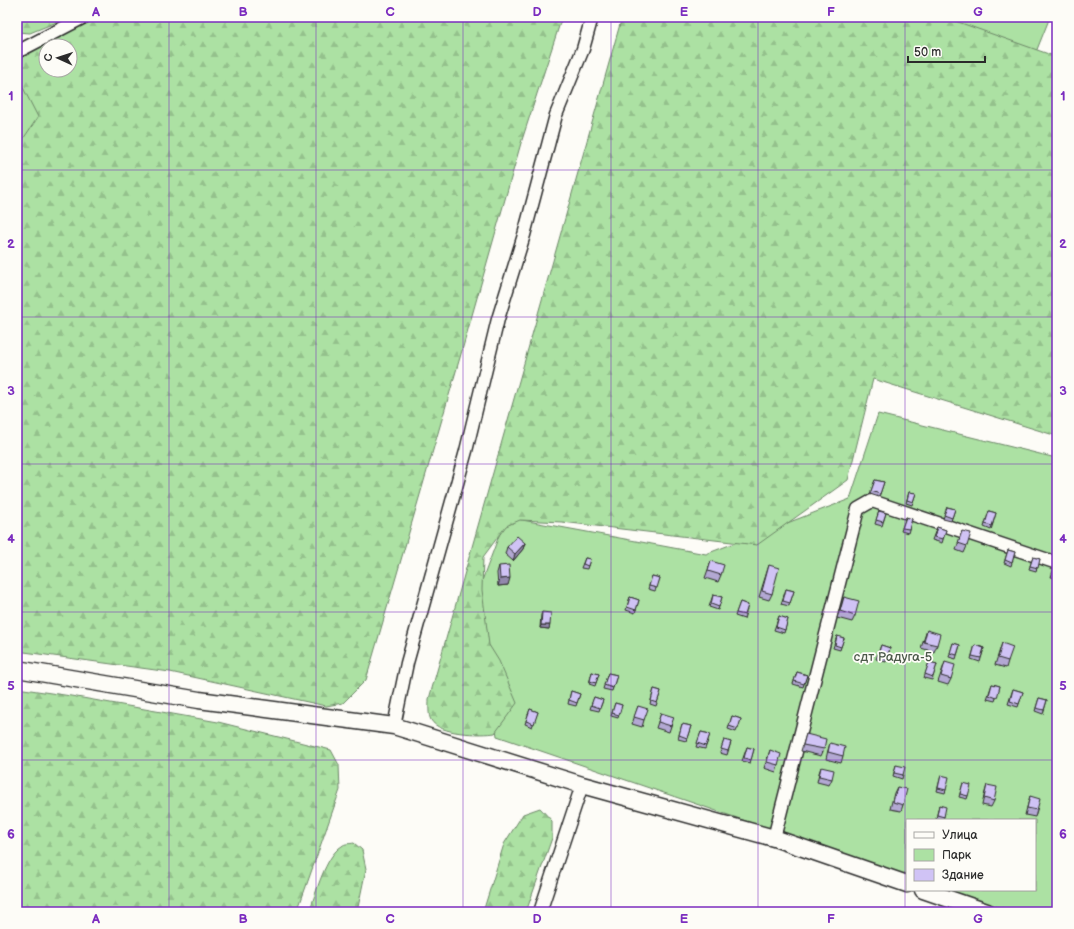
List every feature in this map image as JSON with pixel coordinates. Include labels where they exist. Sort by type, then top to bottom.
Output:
[{"type":"street","points":[[17,52],[84,17]]},
{"type":"street","points":[[394,726],[407,663],[466,451],[498,319],[524,235],[556,115],[583,49],[592,17]]},
{"type":"street","points":[[774,838],[858,509],[872,501],[1057,563]]},
{"type":"street","points":[[17,669],[199,700],[394,726],[582,785],[774,838],[906,884]]},
{"type":"street","points":[[540,912],[582,785]]},
{"type":"street","points":[[926,891],[986,912]]},
{"type":"green space","points":[[17,17],[69,17],[30,33],[17,32]]},
{"type":"green space","points":[[100,17],[562,17],[521,143],[366,680],[343,703],[326,706],[170,672],[17,651],[17,148],[38,117],[17,76],[17,61],[26,51],[38,45],[38,78],[78,78],[78,38],[54,38]]},
{"type":"green space","points":[[622,17],[944,17],[1057,57],[1057,436],[873,379],[848,480],[757,545],[562,522],[520,520],[506,526],[483,557],[482,590],[489,645],[499,661],[517,703],[495,733],[471,734],[442,729],[435,725],[430,718],[429,699]]},
{"type":"green space","points":[[938,17],[1050,17],[1036,52]]},
{"type":"green space","points":[[17,72],[57,109],[17,162]]},
{"type":"green space","name":"сдт Радуга-5","points":[[878,414],[1052,457],[1057,456],[1057,912],[1014,912],[950,891],[1036,891],[1036,819],[906,819],[906,876],[497,736],[477,594],[506,517],[706,554],[850,499]]},
{"type":"green space","points":[[17,688],[218,722],[331,750],[339,765],[340,790],[297,912],[17,912]]},
{"type":"green space","points":[[540,808],[552,821],[552,838],[526,912],[483,912],[504,844],[523,814]]},
{"type":"green space","points":[[354,843],[362,850],[366,869],[357,912],[309,912],[322,876],[331,858],[343,845]]},
{"type":"building","points":[[875,480],[884,482],[880,494],[871,491]]},
{"type":"building","points":[[909,492],[916,493],[913,502],[907,500]]},
{"type":"building","points":[[947,507],[955,509],[952,518],[944,515]]},
{"type":"building","points":[[879,511],[886,513],[883,522],[876,520]]},
{"type":"building","points":[[989,511],[996,513],[992,526],[985,524]]},
{"type":"building","points":[[906,517],[912,519],[909,529],[902,528]]},
{"type":"building","points":[[937,527],[946,530],[943,539],[934,537]]},
{"type":"building","points":[[962,531],[971,533],[967,546],[958,543]]},
{"type":"building","points":[[517,536],[525,543],[515,554],[507,547]]},
{"type":"building","points":[[1008,550],[1015,552],[1012,563],[1005,560]]},
{"type":"building","points":[[1033,557],[1040,559],[1038,568],[1030,566]]},
{"type":"building","points":[[585,558],[590,559],[588,566],[583,564]]},
{"type":"building","points":[[711,561],[724,565],[721,575],[708,571]]},
{"type":"building","points":[[1057,561],[1057,571],[1054,570]]},
{"type":"building","points":[[509,565],[510,578],[500,579],[499,566]]},
{"type":"building","points":[[769,565],[779,568],[772,594],[762,591]]},
{"type":"building","points":[[652,576],[660,578],[657,588],[649,586]]},
{"type":"building","points":[[786,589],[794,591],[790,603],[783,601]]},
{"type":"building","points":[[713,595],[722,597],[719,607],[711,604]]},
{"type":"building","points":[[630,597],[639,600],[636,610],[627,607]]},
{"type":"building","points":[[844,597],[859,601],[855,616],[840,611]]},
{"type":"building","points":[[740,602],[748,605],[745,615],[736,613]]},
{"type":"building","points":[[542,612],[551,613],[550,625],[541,625]]},
{"type":"building","points":[[779,616],[788,619],[785,630],[776,627]]},
{"type":"building","points":[[927,630],[940,634],[937,645],[924,642]]},
{"type":"building","points":[[837,636],[844,638],[841,647],[835,645]]},
{"type":"building","points":[[953,643],[960,645],[957,655],[950,653]]},
{"type":"building","points":[[1002,643],[1013,647],[1008,661],[998,658]]},
{"type":"building","points":[[881,645],[890,648],[887,658],[878,655]]},
{"type":"building","points":[[975,645],[984,648],[981,658],[972,656]]},
{"type":"building","points":[[929,662],[937,664],[933,677],[925,674]]},
{"type":"building","points":[[945,662],[955,665],[951,679],[941,676]]},
{"type":"building","points":[[592,672],[599,674],[596,683],[590,681]]},
{"type":"building","points":[[797,672],[807,675],[804,684],[794,681]]},
{"type":"building","points":[[608,673],[617,675],[613,688],[604,685]]},
{"type":"building","points":[[992,684],[1000,686],[997,698],[989,695]]},
{"type":"building","points":[[654,689],[661,691],[657,703],[651,701]]},
{"type":"building","points":[[1013,689],[1023,692],[1019,704],[1010,701]]},
{"type":"building","points":[[571,691],[580,694],[577,703],[569,700]]},
{"type":"building","points":[[594,697],[603,700],[600,708],[591,705]]},
{"type":"building","points":[[1039,698],[1047,700],[1044,710],[1036,708]]},
{"type":"building","points":[[615,703],[622,705],[619,715],[612,713]]},
{"type":"building","points":[[638,706],[648,709],[644,720],[634,717]]},
{"type":"building","points":[[530,709],[538,712],[534,724],[526,721]]},
{"type":"building","points":[[661,713],[674,717],[671,726],[658,722]]},
{"type":"building","points":[[732,716],[741,719],[738,729],[729,726]]},
{"type":"building","points":[[682,724],[691,726],[687,738],[679,735]]},
{"type":"building","points":[[701,732],[710,734],[706,746],[697,743]]},
{"type":"building","points":[[806,734],[826,739],[824,749],[803,745]]},
{"type":"building","points":[[724,740],[731,742],[728,751],[721,749]]},
{"type":"building","points":[[830,743],[845,747],[843,756],[828,752]]},
{"type":"building","points":[[747,747],[754,749],[751,760],[744,758]]},
{"type":"building","points":[[770,750],[781,754],[778,765],[767,762]]},
{"type":"building","points":[[896,765],[905,767],[903,775],[894,773]]},
{"type":"building","points":[[821,767],[834,770],[832,779],[819,776]]},
{"type":"building","points":[[941,775],[949,777],[946,790],[938,788]]},
{"type":"building","points":[[963,783],[971,785],[968,796],[960,794]]},
{"type":"building","points":[[987,785],[997,787],[994,801],[984,798]]},
{"type":"building","points":[[897,787],[907,789],[903,805],[893,802]]},
{"type":"building","points":[[1030,796],[1040,799],[1037,810],[1027,808]]},
{"type":"building","points":[[939,805],[946,807],[944,817],[937,815]]}]
